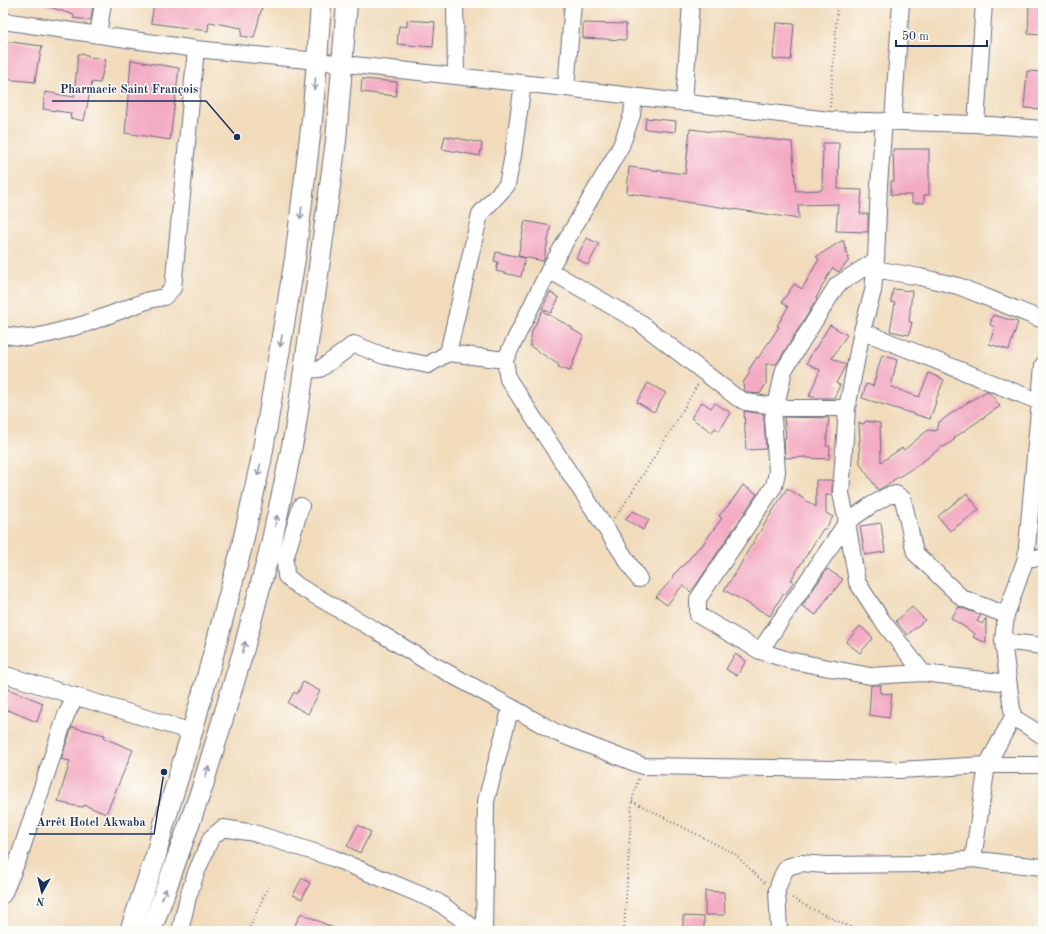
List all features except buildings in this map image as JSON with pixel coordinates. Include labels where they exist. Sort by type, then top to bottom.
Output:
[{"type":"main road","points":[[130,931],[156,855],[166,816],[192,732],[241,550],[261,461],[295,259],[312,120],[321,3]]},
{"type":"main road","points":[[151,931],[202,788],[243,652],[270,550],[295,431],[305,370],[336,141],[347,3]]},
{"type":"street","points":[[98,35],[103,3]]},
{"type":"street","points":[[455,3],[456,76]]},
{"type":"street","points":[[566,88],[573,3]]},
{"type":"street","points":[[684,103],[691,3]]},
{"type":"street","points":[[901,3],[889,121],[879,185],[876,264],[873,291],[862,331],[847,408],[841,494],[858,582],[881,619],[923,672]]},
{"type":"street","points":[[976,124],[984,3]]},
{"type":"street","points":[[3,21],[196,50],[317,61],[523,83],[829,120],[976,124],[1043,129]]},
{"type":"street","points":[[3,335],[29,338],[50,334],[85,324],[150,300],[164,297],[173,288],[196,50]]},
{"type":"street","points":[[448,353],[480,214],[507,185],[513,155],[523,83]]},
{"type":"street","points":[[634,96],[632,115],[621,146],[549,270],[505,360],[508,379],[639,579]]},
{"type":"street","points":[[1008,683],[923,672],[870,676],[788,660],[760,651],[698,615],[698,599],[774,486],[777,472],[773,418],[784,370],[837,285],[876,264],[958,286],[1043,320]]},
{"type":"street","points":[[549,270],[639,322],[736,397],[746,402],[784,408],[847,408]]},
{"type":"street","points":[[862,331],[1040,402]]},
{"type":"street","points":[[305,370],[320,369],[354,344],[384,356],[428,365],[448,353],[505,360]]},
{"type":"street","points":[[972,859],[987,765],[1013,717],[1003,641],[1006,615],[1026,558],[1043,365]]},
{"type":"street","points":[[760,651],[847,522],[887,496],[896,494],[903,499],[915,553],[962,598],[1006,615]]},
{"type":"street","points":[[301,506],[285,560],[286,576],[298,586],[426,661],[557,733],[643,766],[899,770],[987,765],[1043,765]]},
{"type":"street","points":[[1026,558],[1043,558]]},
{"type":"street","points":[[1003,641],[1043,646]]},
{"type":"street","points":[[3,674],[192,732]]},
{"type":"street","points":[[3,896],[18,857],[66,715],[76,696]]},
{"type":"street","points":[[484,931],[486,801],[511,707]]},
{"type":"street","points":[[1013,717],[1043,736]]},
{"type":"street","points":[[180,931],[188,897],[202,859],[211,838],[223,828],[254,833],[333,858],[438,902],[478,931]]},
{"type":"street","points":[[779,931],[778,890],[782,876],[787,867],[801,863],[826,865],[924,864],[972,859],[1003,864],[1043,867]]},
{"type":"path","points":[[829,120],[837,14],[836,3]]},
{"type":"path","points":[[607,530],[704,373]]},
{"type":"path","points":[[624,931],[632,801],[643,766]]},
{"type":"path","points":[[632,801],[735,854],[760,879],[812,909],[859,931]]},
{"type":"path","points":[[248,931],[268,887]]},
{"type":"place","name":"Pharmacie Saint François","points":[[237,137]]},
{"type":"place","name":"Arrêt Hotel Akwaba","points":[[164,772]]}]
